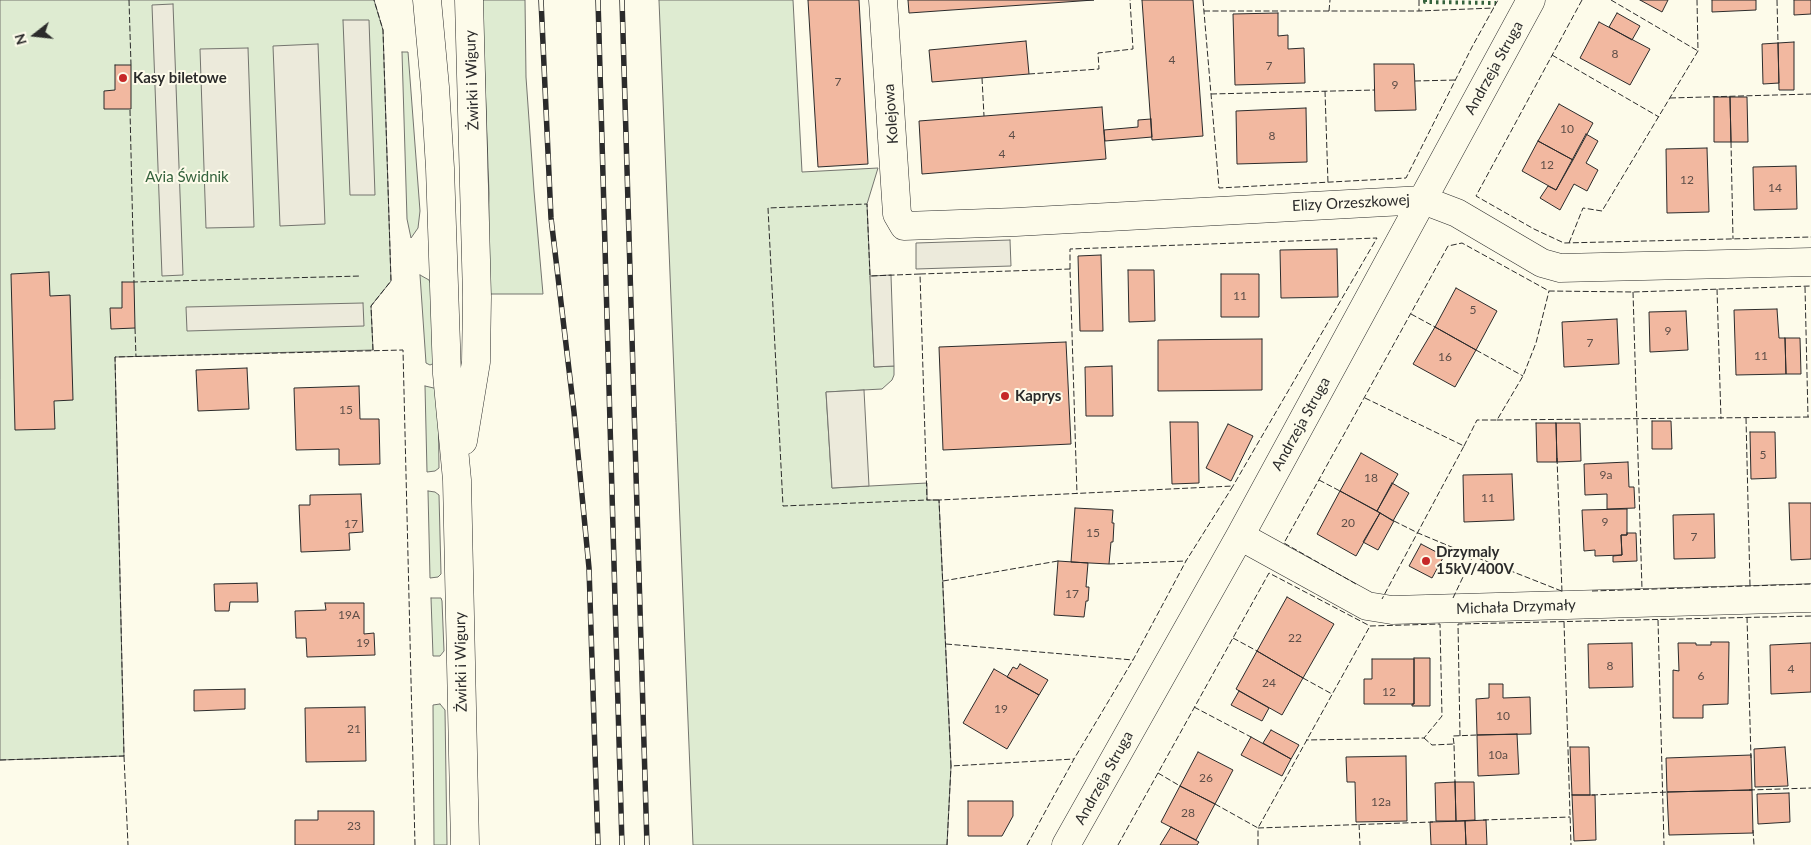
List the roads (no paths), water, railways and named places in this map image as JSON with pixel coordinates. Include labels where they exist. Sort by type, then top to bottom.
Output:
[{"type":"street","points":[[427,0],[440,168],[447,374],[457,480]]},
{"type":"street","name":"Żwirki i Wigury","points":[[465,845],[457,480],[476,362],[477,297],[469,0]]},
{"type":"street","name":"Kolejowa","points":[[883,0],[897,214],[904,226]]},
{"type":"street","name":"Andrzeja Struga","points":[[1066,845],[1240,536],[1530,0]]},
{"type":"street","name":"Elizy Orzeszkowej","points":[[904,226],[1016,222],[1422,200],[1457,214],[1542,263],[1560,268],[1811,262]]},
{"type":"street","name":"Michała Drzymały","points":[[1240,536],[1367,606],[1392,610],[1811,598]]},
{"type":"railway","points":[[541,0],[551,218],[574,412],[589,568],[598,845]]},
{"type":"railway","points":[[598,0],[622,845]]},
{"type":"railway","points":[[622,0],[647,845]]},
{"type":"place","name":"Kasy biletowe","points":[[123,78]]},
{"type":"place","name":"Kaprys","points":[[1005,396]]},
{"type":"place","name":"Drzymaly 15kV/400V","points":[[1426,561]]},
{"type":"park label","name":"Avia Świdnik","points":[[187,177]]}]
